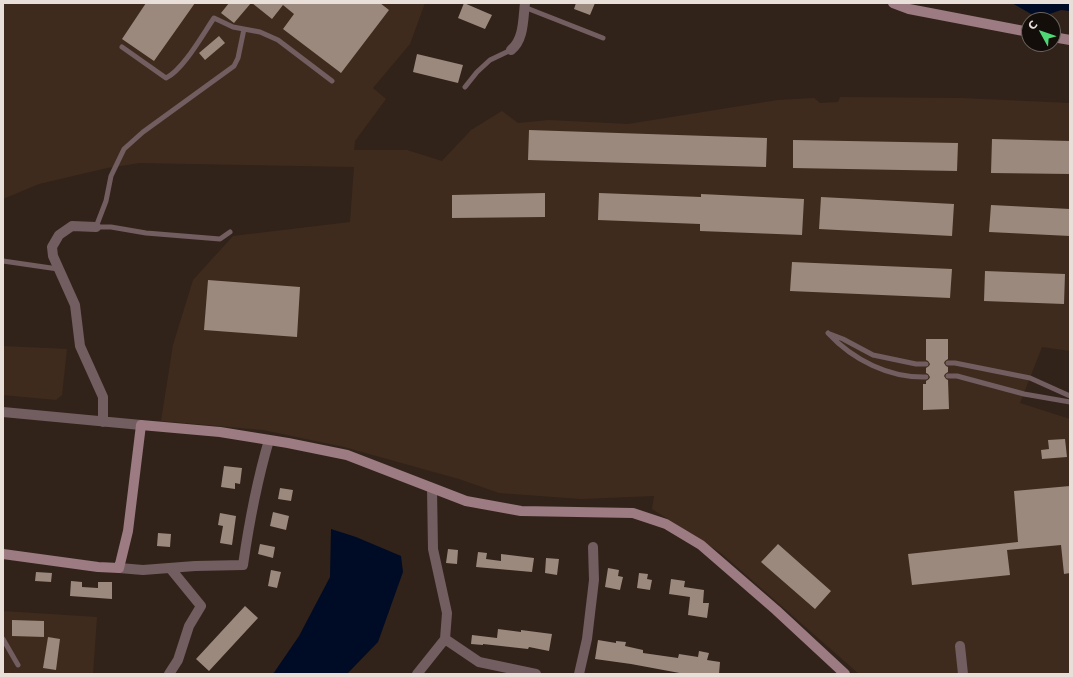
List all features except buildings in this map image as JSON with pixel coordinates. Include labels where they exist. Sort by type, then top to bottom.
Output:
[{"type":"street","points":[[893,3],[909,9],[1021,30]]},
{"type":"street","points":[[511,50],[516,47],[520,39],[524,5]]},
{"type":"street","points":[[96,227],[72,226],[59,235],[52,247],[53,256],[75,305],[80,346],[102,397],[103,422]]},
{"type":"street","points":[[3,412],[220,432],[269,440],[347,455],[466,502],[521,511],[633,513],[666,524],[701,545],[776,610],[845,674]]},
{"type":"street","points":[[119,568],[128,531],[141,425]]},
{"type":"street","points":[[3,554],[98,567],[143,570],[195,566],[244,565],[250,521],[261,468],[269,440]]},
{"type":"street","points":[[417,674],[445,639],[447,612],[433,549],[432,489]]},
{"type":"street","points":[[579,674],[586,639],[594,580],[593,547]]},
{"type":"street","points":[[169,674],[178,660],[189,626],[201,606],[170,568]]},
{"type":"street","points":[[445,639],[478,662],[536,674]]},
{"type":"street","points":[[960,646],[963,674]]},
{"type":"lane","points":[[524,5],[603,38]]},
{"type":"lane","points":[[122,47],[166,78],[172,75],[184,61],[214,18],[233,27],[260,32],[278,40],[332,81]]},
{"type":"lane","points":[[230,232],[220,239],[146,233],[111,227],[96,227],[106,201],[111,176],[124,149],[143,132],[234,66],[238,58],[244,29]]},
{"type":"lane","points":[[465,87],[477,72],[490,60],[511,50]]},
{"type":"lane","points":[[3,261],[59,269]]},
{"type":"lane","points":[[926,364],[916,364],[873,355],[828,333],[845,348],[872,366],[886,371],[915,377],[926,377]]},
{"type":"lane","points":[[948,363],[955,363],[1030,378],[1070,396]]},
{"type":"lane","points":[[948,376],[957,376],[1024,394],[1070,402]]},
{"type":"lane","points":[[3,640],[18,664]]},
{"type":"shaded area","points":[[3,3],[425,3],[410,44],[373,88],[386,99],[355,141],[354,150],[407,150],[442,161],[471,130],[502,111],[518,123],[549,120],[628,124],[778,100],[814,98],[820,103],[838,102],[840,97],[961,98],[1070,103],[1070,351],[1042,347],[1020,403],[1070,419],[1070,674],[859,674],[721,553],[652,509],[654,496],[581,499],[499,493],[459,479],[344,447],[263,430],[161,421],[173,345],[193,280],[233,236],[350,222],[354,167],[140,163],[107,168],[39,184],[3,199]]},
{"type":"shaded area","points":[[3,346],[67,349],[62,395],[56,400],[3,395]]},
{"type":"shaded area","points":[[3,611],[97,617],[93,674],[3,674]]},
{"type":"water","points":[[1012,3],[1070,3],[1070,11],[1061,10],[1055,12],[1028,12]]},
{"type":"water","points":[[331,529],[356,537],[401,556],[403,572],[378,642],[347,674],[273,674],[299,636],[330,577]]}]
